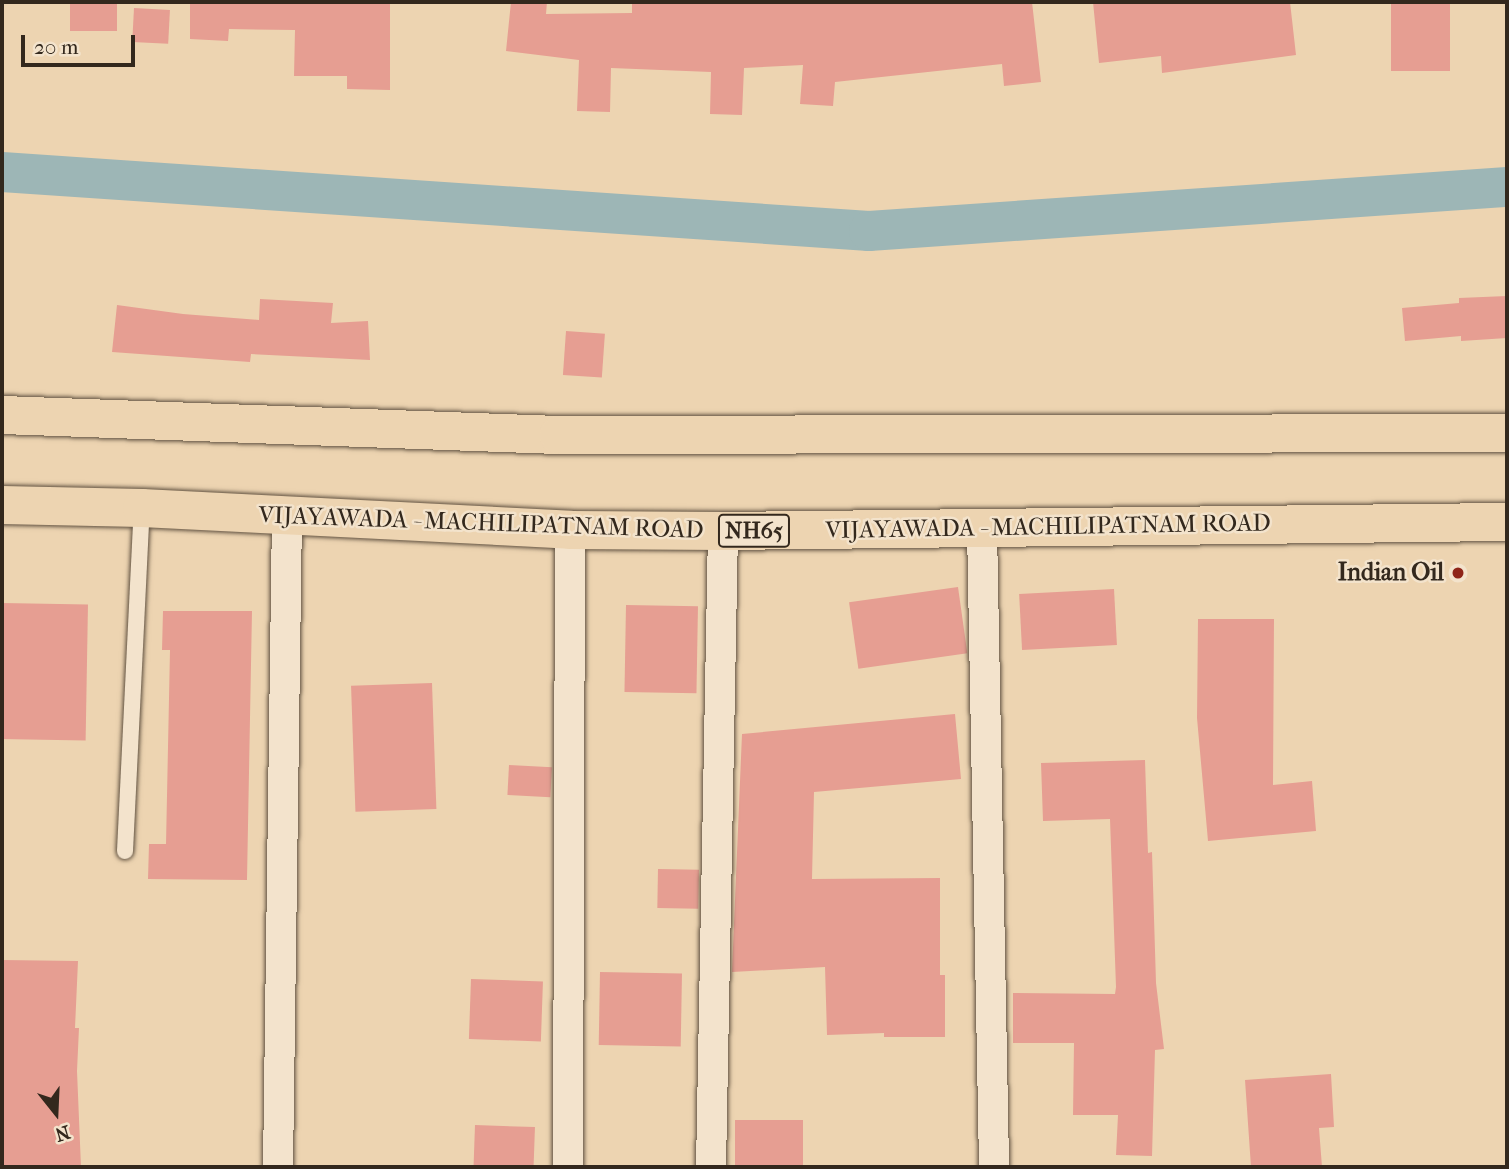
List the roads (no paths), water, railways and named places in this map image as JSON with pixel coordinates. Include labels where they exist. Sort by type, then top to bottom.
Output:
[{"type":"highway","points":[[2,415],[559,435],[1507,433]]},
{"type":"highway","name":"VIJAYAWADA - MACHILIPATNAM ROAD","points":[[2,505],[142,508],[570,530],[723,531],[1507,522]]},
{"type":"street","points":[[278,1167],[287,517]]},
{"type":"street","points":[[982,528],[994,1167]]},
{"type":"street","points":[[568,1167],[570,530]]},
{"type":"street","points":[[711,1167],[723,531]]},
{"type":"lane","points":[[125,851],[142,508]]},
{"type":"waterway","points":[[2,172],[869,231],[1507,187]]},
{"type":"place","name":"Indian Oil","points":[[1458,573]]}]
